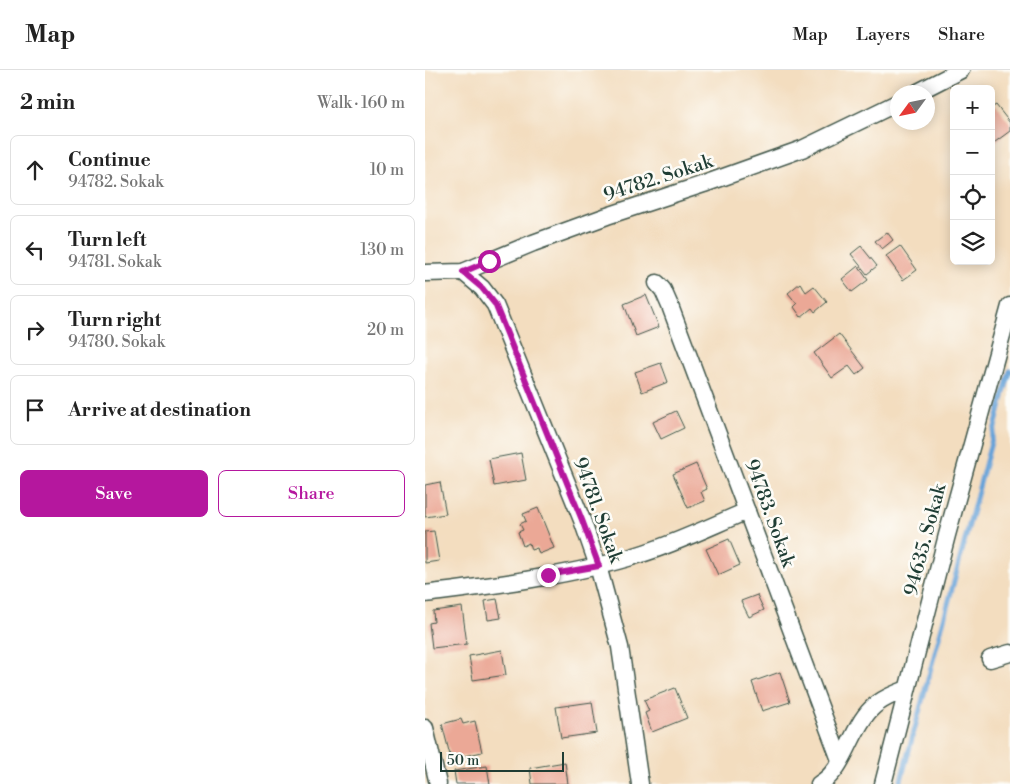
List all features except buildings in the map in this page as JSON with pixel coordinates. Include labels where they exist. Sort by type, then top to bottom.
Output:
[{"type":"street","points":[[932,85],[961,70]]},
{"type":"street","name":"94782. Sokak","points":[[425,272],[463,272],[588,222],[802,150],[890,106]]},
{"type":"street","name":"94781. Sokak","points":[[463,272],[482,288],[495,304],[599,566],[620,647],[640,784]]},
{"type":"street","name":"94783. Sokak","points":[[657,283],[663,290],[670,306],[840,760]]},
{"type":"street","name":"94635. Sokak","points":[[883,784],[949,526],[1010,306]]},
{"type":"street","points":[[425,594],[482,587],[599,566],[639,555],[747,511]]},
{"type":"street","points":[[990,659],[1010,653]]},
{"type":"street","points":[[819,784],[833,774],[855,730],[870,710],[881,700],[907,689]]},
{"type":"street","points":[[425,728],[438,784]]},
{"type":"waterway","points":[[900,784],[1010,371]]},
{"type":"route","points":[[489,261],[463,272],[482,288],[495,304],[599,566],[548,575]]}]
